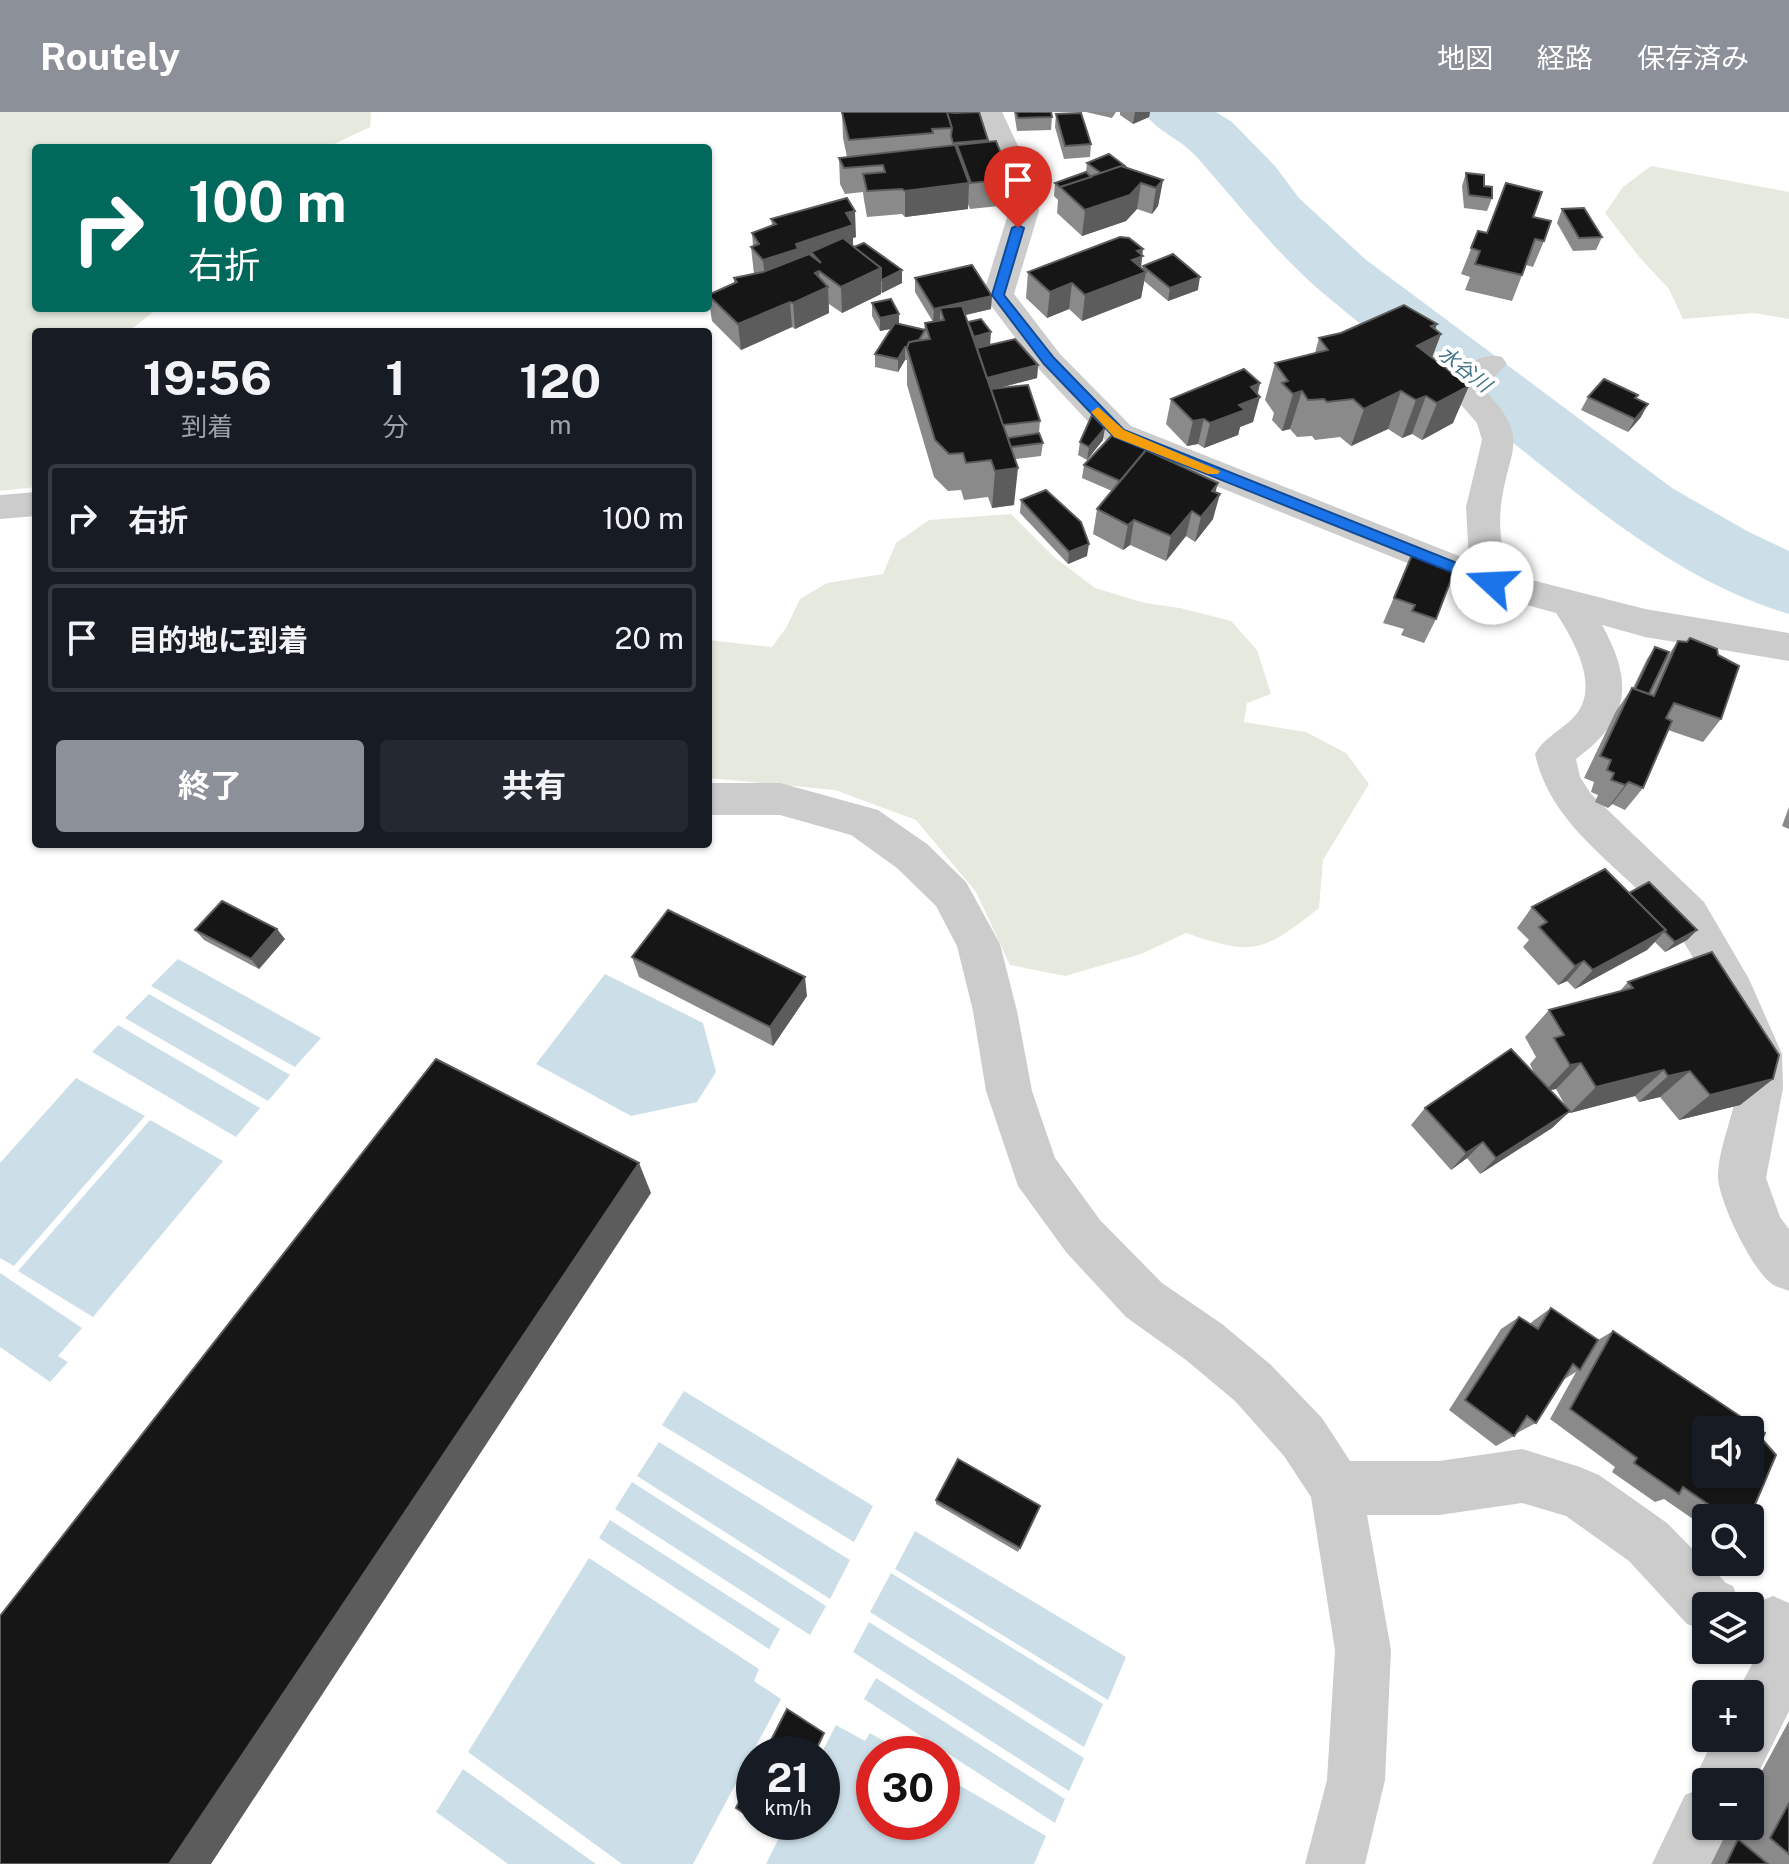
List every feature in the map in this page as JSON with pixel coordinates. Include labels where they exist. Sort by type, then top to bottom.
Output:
[{"type":"street","points":[[988,112],[1013,165],[1024,211],[998,295],[995,317],[1049,361],[1119,434],[1492,583],[1645,623],[1789,647]]},
{"type":"street","points":[[1479,374],[1467,391],[1496,422],[1499,441],[1485,496],[1483,524],[1492,583]]},
{"type":"street","points":[[0,507],[32,504]]},
{"type":"street","points":[[1570,605],[1584,625],[1602,668],[1604,697],[1597,717],[1555,754],[1561,780],[1577,805],[1689,915],[1733,993],[1759,1054],[1760,1077],[1742,1178],[1760,1231],[1789,1267]]},
{"type":"street","points":[[712,799],[780,799],[864,822],[912,856],[951,894],[978,944],[995,1011],[1009,1091],[1035,1170],[1083,1236],[1144,1300],[1204,1342],[1253,1383],[1303,1437],[1336,1488],[1363,1650],[1356,1780],[1335,1864]]},
{"type":"street","points":[[1336,1488],[1439,1488],[1522,1476],[1580,1494],[1648,1542],[1696,1592]]},
{"type":"street","points":[[1764,1700],[1786,1657],[1771,1616]]},
{"type":"street","points":[[1682,1864],[1694,1840]]},
{"type":"shaded area","points":[[0,112],[371,112],[370,127],[334,144],[32,144],[32,312],[153,312],[133,328],[32,328],[32,487],[0,491]]},
{"type":"shaded area","points":[[1651,166],[1789,192],[1789,319],[1754,313],[1683,319],[1669,289],[1605,213],[1623,187]]},
{"type":"shaded area","points":[[1011,514],[1054,557],[1095,588],[1145,603],[1231,621],[1257,650],[1271,694],[1247,703],[1244,722],[1306,732],[1346,753],[1369,784],[1323,860],[1319,908],[1271,942],[1257,946],[1228,945],[1186,933],[1141,954],[1065,976],[1010,965],[976,892],[916,820],[835,790],[712,778],[712,640],[772,647],[786,628],[800,599],[827,583],[883,574],[896,543],[929,520]]},
{"type":"shaded area","points":[[178,959],[321,1038],[295,1067],[151,986]]},
{"type":"shaded area","points":[[605,974],[703,1023],[716,1072],[697,1102],[631,1116],[536,1064]]},
{"type":"shaded area","points":[[149,994],[290,1075],[268,1101],[125,1018]]},
{"type":"shaded area","points":[[118,1025],[260,1108],[236,1137],[92,1052]]},
{"type":"shaded area","points":[[76,1078],[145,1116],[14,1266],[0,1258],[0,1163]]},
{"type":"shaded area","points":[[150,1120],[223,1161],[93,1317],[18,1271]]},
{"type":"shaded area","points":[[0,1273],[82,1328],[58,1356],[68,1362],[50,1382],[0,1347]]},
{"type":"shaded area","points":[[684,1391],[873,1506],[854,1542],[662,1425]]},
{"type":"shaded area","points":[[659,1442],[850,1560],[830,1599],[637,1476]]},
{"type":"shaded area","points":[[632,1482],[826,1606],[810,1635],[615,1509]]},
{"type":"shaded area","points":[[610,1520],[780,1629],[769,1649],[599,1538]]},
{"type":"shaded area","points":[[915,1531],[1126,1657],[1108,1700],[895,1569]]},
{"type":"shaded area","points":[[589,1558],[759,1669],[754,1681],[781,1699],[761,1736],[736,1736],[736,1783],[693,1864],[622,1864],[468,1752]]},
{"type":"shaded area","points":[[891,1573],[1103,1704],[1084,1747],[870,1612]]},
{"type":"shaded area","points":[[869,1622],[1084,1758],[1069,1791],[853,1652]]},
{"type":"shaded area","points":[[876,1678],[1065,1799],[1055,1823],[960,1761],[960,1736],[921,1736],[864,1699]]},
{"type":"shaded area","points":[[836,1725],[856,1736],[856,1840],[960,1840],[960,1786],[1046,1836],[1034,1864],[766,1864],[778,1840],[840,1840],[840,1736],[830,1736]]},
{"type":"shaded area","points":[[463,1769],[596,1864],[508,1864],[436,1812]]},
{"type":"building","points":[[842,112],[947,112],[952,128],[932,129],[933,133],[849,140]]},
{"type":"building","points":[[947,112],[979,112],[988,140],[953,143]]},
{"type":"building","points":[[1016,112],[1051,112],[1052,117],[1018,118]]},
{"type":"building","points":[[1081,113],[1091,144],[1065,146],[1056,114]]},
{"type":"building","points":[[996,141],[1011,179],[971,183],[957,145]]},
{"type":"building","points":[[955,145],[969,183],[905,191],[867,191],[863,174],[885,172],[883,165],[844,168],[839,158]]},
{"type":"building","points":[[1109,154],[1125,166],[1101,173],[1087,163]]},
{"type":"building","points":[[1121,166],[1163,180],[1156,188],[1141,183],[1130,195],[1085,210],[1060,187]]},
{"type":"building","points":[[1086,172],[1091,177],[1060,187],[1055,183]]},
{"type":"building","points":[[1466,173],[1484,175],[1484,186],[1492,187],[1492,198],[1469,195]]},
{"type":"building","points":[[1506,183],[1542,192],[1533,217],[1551,221],[1544,241],[1535,239],[1522,275],[1475,264],[1480,251],[1471,248],[1478,231],[1487,233]]},
{"type":"building","points":[[847,198],[855,211],[846,213],[853,225],[796,244],[798,249],[763,260],[751,247],[759,244],[752,233],[776,224],[771,219]]},
{"type":"building","points":[[1584,208],[1602,237],[1579,238],[1562,209]]},
{"type":"building","points":[[1120,237],[1129,238],[1143,249],[1137,251],[1143,256],[1132,260],[1146,272],[1085,295],[1072,283],[1050,292],[1028,272]]},
{"type":"building","points":[[843,238],[881,268],[841,287],[819,271],[815,273],[828,287],[738,324],[712,299],[712,293],[737,282],[734,278],[763,272],[809,254],[821,263],[811,252]]},
{"type":"building","points":[[864,243],[902,270],[882,280],[881,268],[854,247]]},
{"type":"building","points":[[1173,254],[1200,277],[1170,288],[1143,266]]},
{"type":"building","points":[[972,265],[992,296],[934,309],[915,278]]},
{"type":"building","points":[[891,299],[899,314],[880,318],[872,303]]},
{"type":"building","points":[[1404,305],[1437,324],[1431,326],[1441,334],[1417,346],[1469,386],[1437,403],[1426,396],[1416,400],[1401,391],[1364,409],[1353,399],[1327,402],[1324,399],[1308,400],[1302,391],[1293,394],[1282,383],[1288,381],[1275,363],[1328,350],[1319,338],[1341,333]]},
{"type":"building","points":[[962,306],[1018,468],[995,471],[991,460],[966,463],[963,453],[949,454],[935,440],[907,348],[909,342],[930,339],[925,323],[944,320],[940,308]]},
{"type":"building","points":[[981,319],[991,332],[974,337],[968,322]]},
{"type":"building","points":[[895,323],[925,330],[919,340],[909,342],[898,359],[875,354]]},
{"type":"building","points":[[1015,339],[1038,365],[987,378],[977,348]]},
{"type":"building","points":[[1244,369],[1260,383],[1251,387],[1260,397],[1239,405],[1245,410],[1210,423],[1204,419],[1193,421],[1171,399]]},
{"type":"building","points":[[1604,379],[1638,395],[1635,398],[1648,404],[1635,419],[1588,397]]},
{"type":"building","points":[[1028,385],[1040,421],[1003,425],[991,389]]},
{"type":"building","points":[[1092,415],[1105,428],[1089,447],[1080,442]]},
{"type":"building","points":[[1116,431],[1155,446],[1150,452],[1146,450],[1120,481],[1084,465]]},
{"type":"building","points":[[1039,433],[1043,443],[1011,447],[1008,438]]},
{"type":"building","points":[[1146,450],[1218,483],[1212,491],[1220,494],[1201,517],[1192,511],[1171,536],[1134,520],[1128,525],[1097,509]]},
{"type":"building","points":[[1046,490],[1081,522],[1089,544],[1069,552],[1021,500]]},
{"type":"building","points":[[1414,550],[1457,564],[1436,619],[1412,611],[1415,605],[1394,598]]},
{"type":"building","points":[[1690,638],[1717,649],[1718,655],[1739,666],[1721,719],[1674,703],[1666,718],[1672,721],[1643,788],[1629,782],[1625,785],[1611,780],[1614,773],[1607,770],[1611,760],[1600,756],[1632,688],[1654,696],[1678,641],[1687,642]]},
{"type":"building","points":[[1655,647],[1669,652],[1649,694],[1635,689]]},
{"type":"building","points":[[1605,869],[1666,930],[1593,970],[1584,961],[1575,966],[1539,927],[1547,922],[1532,907]]},
{"type":"building","points":[[1649,882],[1697,930],[1675,942],[1664,931],[1629,893]]},
{"type":"building","points":[[222,901],[277,929],[251,959],[195,930]]},
{"type":"building","points":[[668,910],[805,977],[770,1027],[632,957]]},
{"type":"building","points":[[1712,952],[1779,1055],[1773,1079],[1710,1095],[1690,1071],[1668,1076],[1664,1070],[1596,1087],[1581,1063],[1570,1065],[1554,1038],[1564,1035],[1549,1010],[1633,988],[1628,982]]},
{"type":"building","points":[[1511,1049],[1570,1111],[1496,1158],[1483,1142],[1466,1153],[1425,1108]]},
{"type":"building","points":[[436,1059],[639,1163],[169,1864],[0,1864],[0,1616]]},
{"type":"building","points":[[1551,1308],[1598,1340],[1580,1370],[1573,1364],[1536,1423],[1527,1416],[1514,1436],[1465,1400],[1519,1317],[1538,1329]]},
{"type":"building","points":[[1613,1331],[1740,1416],[1692,1416],[1692,1488],[1762,1488],[1755,1504],[1708,1504],[1683,1487],[1679,1494],[1634,1463],[1637,1458],[1570,1409]]},
{"type":"building","points":[[1764,1441],[1776,1455],[1764,1483]]},
{"type":"building","points":[[958,1459],[1040,1506],[1020,1548],[936,1500]]},
{"type":"building","points":[[787,1709],[824,1733],[823,1736],[773,1736]]},
{"type":"building","points":[[1789,1803],[1789,1854],[1770,1838]]},
{"type":"building","points":[[1739,1840],[1768,1864],[1726,1864]]},
{"type":"waterway","name":"水谷川","points":[[1174,112],[1210,135],[1252,180],[1276,212],[1341,273],[1645,507],[1719,551],[1789,585]]},
{"type":"slow traffic","points":[[1098,412],[1119,434],[1213,471]]},
{"type":"route","points":[[1018,228],[998,295],[1049,361],[1119,434],[1272,492],[1331,520],[1492,583]]}]
